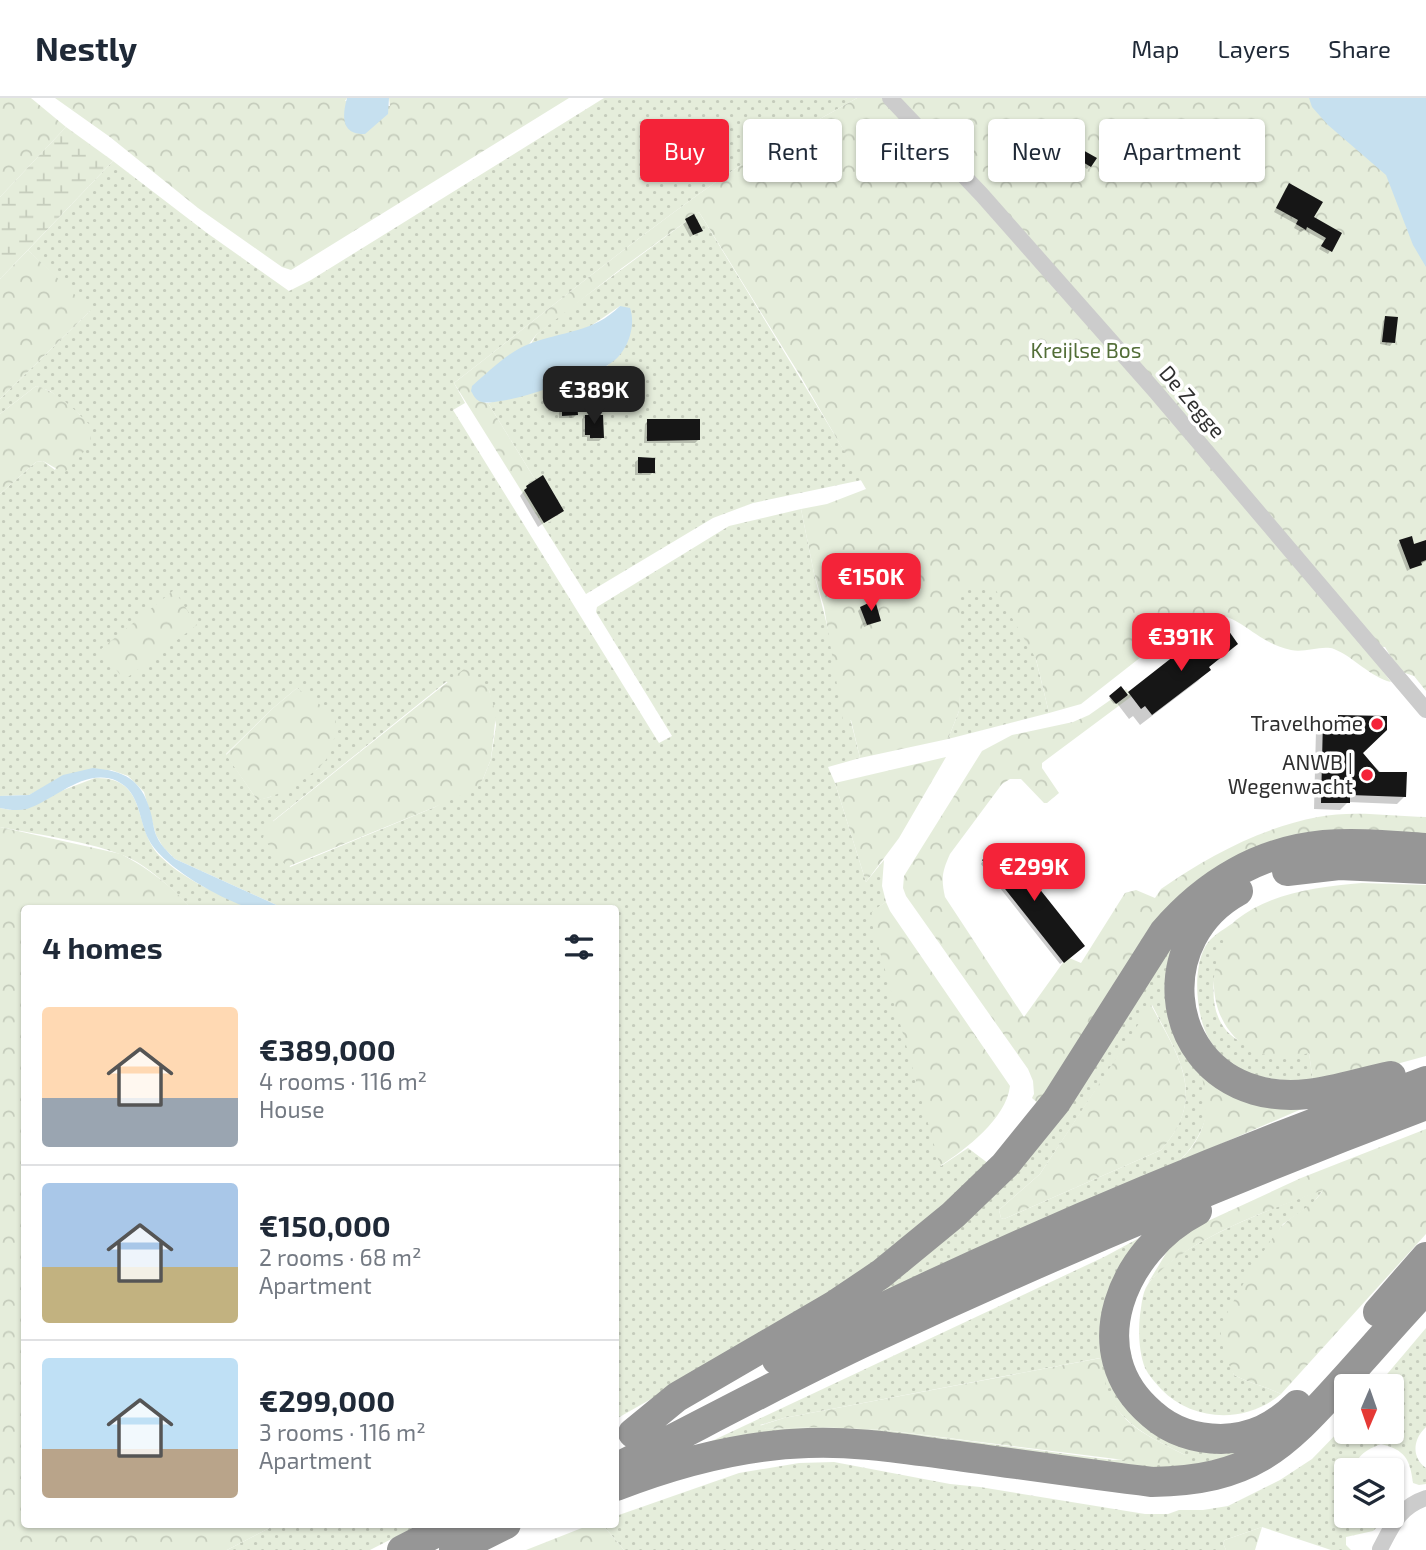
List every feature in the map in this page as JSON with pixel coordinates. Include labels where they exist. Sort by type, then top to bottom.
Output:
[{"type":"highway","points":[[624,1437],[677,1396],[835,1305],[881,1275],[953,1215],[1026,1141],[1056,1102],[1156,943],[1184,909],[1213,886],[1257,861],[1306,847],[1351,844],[1426,848]]},
{"type":"highway","points":[[1426,869],[1318,866],[1283,872],[1256,881],[1223,901],[1198,927],[1183,956],[1178,982],[1184,1020],[1203,1056],[1220,1072],[1253,1089],[1287,1096],[1315,1094],[1426,1069]]},
{"type":"highway","points":[[624,1437],[988,1258],[1178,1177],[1337,1113],[1426,1081]]},
{"type":"highway","points":[[619,1466],[870,1339],[1182,1201],[1426,1105]]},
{"type":"highway","points":[[1307,1150],[1237,1191],[1179,1220],[1156,1240],[1136,1265],[1118,1306],[1114,1336],[1118,1364],[1124,1379],[1141,1405],[1172,1428],[1198,1437],[1235,1438],[1272,1426],[1302,1400],[1426,1257]]},
{"type":"highway","points":[[619,1485],[668,1467],[717,1454],[807,1443],[861,1444],[1152,1482],[1184,1481],[1213,1476],[1258,1459],[1296,1432],[1426,1289]]},
{"type":"highway","points":[[402,1550],[445,1528]]},
{"type":"street","name":"De Zegge","points":[[890,98],[982,195],[1156,392],[1426,710]]},
{"type":"street","points":[[1380,1549],[1401,1512],[1411,1503],[1426,1498]]},
{"type":"green space","points":[[0,98],[31,98],[66,127],[0,197]]},
{"type":"green space","points":[[55,98],[347,98],[345,101],[390,106],[389,98],[569,98],[291,270],[282,267],[198,208],[110,137]]},
{"type":"green space","points":[[604,98],[857,98],[820,119],[743,119],[743,164],[729,173],[729,119],[640,119],[640,182],[716,182],[624,250],[454,383],[465,403],[453,410],[659,743],[672,736],[596,612],[597,607],[729,526],[801,509],[814,573],[860,758],[828,767],[866,882],[884,860],[882,886],[886,902],[873,911],[941,1166],[968,1148],[993,1167],[888,1256],[723,1358],[619,1417],[619,905],[276,905],[175,859],[156,835],[144,792],[128,776],[111,770],[45,787],[29,795],[0,796],[0,494],[36,462],[43,461],[55,470],[80,415],[50,391],[36,386],[0,414],[0,399],[90,311],[28,250],[113,161],[289,291],[311,280]],"holes":[[[446,682],[484,686],[489,690],[496,725],[491,759],[483,779],[435,807],[290,867],[273,821]],[[297,688],[326,712],[319,768],[270,797],[257,800],[226,754]]]},
{"type":"green space","name":"Kreijlse Bos","points":[[857,98],[1426,98],[1426,691],[1414,676],[1399,671],[1385,647],[1364,646],[1391,682],[1376,676],[1334,649],[1291,650],[1275,645],[1237,622],[1212,615],[1197,618],[1178,628],[1081,704],[1049,713],[1036,659],[994,587],[959,586],[959,711],[948,739],[860,758],[851,720],[843,721],[824,607],[801,509],[827,504],[866,489],[801,377],[699,212],[536,335],[485,403],[488,403],[536,481],[530,485],[552,521],[542,524],[454,383],[694,198],[716,182],[729,182],[729,173],[743,164],[743,182],[842,182],[842,119],[820,119]]},
{"type":"green space","points":[[66,127],[113,161],[0,279],[0,197]]},
{"type":"green space","points":[[699,212],[862,480],[753,503],[713,518],[586,594],[542,524],[551,521],[530,485],[536,481],[488,403],[546,389],[563,375],[607,366],[619,355],[620,306],[588,328],[531,344],[536,335],[560,315]]},
{"type":"green space","points":[[28,250],[91,310],[0,399],[0,279]]},
{"type":"green space","points":[[36,386],[44,388],[72,407],[90,425],[91,444],[64,473],[43,461],[36,462],[0,494],[0,414]]},
{"type":"green space","points":[[958,579],[994,580],[1032,643],[1049,713],[948,739],[959,711]]},
{"type":"green space","points":[[174,590],[197,625],[124,680],[101,649]]},
{"type":"green space","points":[[464,669],[472,671],[489,690],[496,714],[491,759],[483,779],[475,789],[287,867],[263,838],[266,827]]},
{"type":"green space","points":[[297,688],[330,712],[336,721],[331,750],[322,764],[306,778],[274,795],[257,800],[226,755]]},
{"type":"green space","points":[[1126,689],[1132,696],[1042,763],[1042,768],[1059,793],[1044,803],[1021,779],[1010,779],[1002,784],[950,854],[945,866],[945,897],[1024,1017],[1067,957],[1081,963],[1125,893],[1136,890],[1155,898],[1161,889],[1197,865],[1256,836],[1318,817],[1372,814],[1426,817],[1426,844],[1208,884],[1042,1107],[1032,1098],[1033,1081],[1028,1069],[906,896],[903,888],[904,876],[982,751],[1012,735],[1073,722],[1089,715]]},
{"type":"green space","points":[[946,757],[899,838],[866,882],[835,783]]},
{"type":"green space","points":[[95,778],[113,780],[125,786],[133,795],[146,834],[162,858],[182,874],[245,905],[188,905],[151,872],[123,855],[89,845],[0,827],[0,808],[11,810]]},
{"type":"green space","points":[[0,827],[121,854],[158,878],[188,905],[21,905],[21,1528],[269,1528],[227,1550],[0,1550]]},
{"type":"green space","points":[[1362,883],[1426,885],[1426,1056],[1356,1075],[1313,1082],[1309,1053],[1284,1057],[1263,1054],[1244,1045],[1230,1031],[1220,1014],[1214,993],[1215,971],[1229,930],[1236,920],[1250,911],[1296,892]]},
{"type":"green space","points":[[886,902],[1010,1086],[1007,1098],[993,1121],[973,1142],[940,1166],[871,920],[872,911]]},
{"type":"green space","points":[[1233,923],[1221,951],[1214,983],[1217,1014],[1224,1028],[1240,1041],[1282,1056],[1309,1052],[1313,1082],[1274,1079],[1248,1072],[1235,1066],[1224,1056],[1206,1033],[1199,1009],[1198,969],[1210,940]]},
{"type":"green space","points":[[1190,934],[1197,1054],[1208,1105],[1203,1126],[1187,1152],[1177,1163],[869,1302],[919,1254],[1176,938]],"holes":[[[1152,1005],[1179,1060],[1184,1077],[1186,1095],[1175,1131],[1161,1150],[1001,1218],[999,1210],[1040,1174]]]},
{"type":"green space","points":[[1151,1005],[1171,1042],[1184,1077],[1186,1095],[1183,1113],[1175,1131],[1161,1150],[1001,1218],[999,1210],[1040,1174]]},
{"type":"green space","points":[[1197,1057],[1320,1101],[1177,1163],[1189,1151],[1203,1126],[1206,1101]]},
{"type":"green space","points":[[1426,1129],[1426,1234],[1281,1394],[1234,1375],[1223,1346],[1221,1328],[1239,1292],[1277,1232],[1323,1190],[1253,1217],[1207,1239],[1165,1266],[1148,1283],[1168,1250],[1197,1226],[1301,1178]]},
{"type":"green space","points":[[1324,1189],[1312,1204],[1283,1224],[1235,1299],[1222,1341],[1234,1375],[1281,1394],[1252,1411],[1220,1415],[1188,1408],[1174,1400],[1150,1376],[1141,1355],[1139,1322],[1148,1284],[1166,1265],[1208,1238],[1257,1215]]},
{"type":"green space","points":[[1156,1229],[1117,1294],[1145,1415],[1282,1439],[1178,1477],[868,1440],[665,1463],[1104,1257]],"holes":[[[1100,1358],[1105,1385],[1118,1410],[1137,1428],[1185,1455],[1113,1460],[884,1430],[816,1427],[766,1429],[760,1425],[784,1418]]]},
{"type":"green space","points":[[1426,1328],[1426,1427],[1416,1442],[1416,1453],[1426,1468],[1426,1484],[1413,1483],[1408,1462],[1396,1449],[1381,1444],[1404,1444],[1404,1374],[1387,1374]]},
{"type":"green space","points":[[1101,1358],[1110,1395],[1117,1409],[1138,1429],[1185,1455],[1183,1462],[1148,1463],[885,1430],[816,1427],[766,1429],[759,1426],[784,1418]]},
{"type":"green space","points":[[1334,1436],[1334,1444],[1381,1444],[1363,1453],[1359,1458],[1334,1458],[1334,1528],[1376,1528],[1346,1537],[1346,1545],[1351,1550],[1331,1550],[1262,1527],[1225,1540],[1223,1543],[1226,1550],[624,1550],[605,1528],[619,1528],[619,1515],[739,1473],[799,1463],[834,1462],[950,1484],[1145,1514],[1168,1514],[1179,1510],[1228,1506],[1280,1480],[1312,1459]]},
{"type":"green space","points":[[1262,1527],[1255,1550],[1226,1550],[1223,1543],[1225,1540]]},
{"type":"green space","points":[[269,1528],[413,1528],[370,1550],[227,1550]]},
{"type":"green space","points":[[582,1528],[605,1528],[624,1550],[526,1550]]},
{"type":"water","points":[[347,98],[389,98],[388,114],[365,134],[351,131],[344,118]]},
{"type":"water","points":[[1309,98],[1426,98],[1426,267],[1413,245],[1386,175],[1328,125],[1312,107]]},
{"type":"water","points":[[620,306],[630,308],[631,333],[624,350],[612,363],[599,369],[567,374],[545,389],[532,394],[487,403],[473,395],[472,386],[514,352],[529,344],[599,322]]},
{"type":"water","points":[[93,768],[114,771],[130,778],[146,799],[159,840],[175,859],[276,905],[239,904],[194,881],[166,861],[149,840],[131,792],[117,781],[93,778],[71,786],[27,809],[0,808],[0,796],[29,795],[63,775]]},
{"type":"building","points":[[1085,151],[1097,158],[1091,167],[1085,163]]},
{"type":"building","points":[[1289,183],[1323,202],[1314,217],[1342,233],[1332,252],[1321,246],[1326,238],[1296,224],[1298,220],[1276,208]]},
{"type":"building","points":[[694,214],[703,231],[693,235],[685,219]]},
{"type":"building","points":[[1385,316],[1398,317],[1395,343],[1382,342]]},
{"type":"building","points":[[562,401],[577,401],[578,415],[562,416]]},
{"type":"building","points":[[585,415],[603,415],[604,438],[590,438],[590,435],[585,435]]},
{"type":"building","points":[[647,419],[700,419],[700,440],[647,441]]},
{"type":"building","points":[[638,457],[655,458],[655,473],[638,473]]},
{"type":"building","points":[[543,475],[564,511],[544,523],[524,490]]},
{"type":"building","points":[[1412,536],[1414,544],[1426,540],[1426,560],[1421,562],[1422,565],[1410,569],[1399,540]]},
{"type":"building","points":[[875,600],[881,621],[867,625],[860,607]]},
{"type":"building","points":[[1226,627],[1238,644],[1209,667],[1211,670],[1152,715],[1145,706],[1141,709],[1128,692],[1188,645],[1194,653]]},
{"type":"building","points":[[1121,686],[1128,695],[1116,704],[1109,696]]},
{"type":"building","points":[[1338,715],[1387,716],[1387,730],[1363,753],[1379,772],[1407,772],[1406,797],[1350,795],[1350,803],[1321,803],[1323,720],[1338,721]]},
{"type":"building","points":[[1003,843],[1085,946],[1064,963],[982,860]]},
{"type":"place","name":"Travelhome","points":[[1377,724]]},
{"type":"place","name":"ANWB | Wegenwacht","points":[[1367,775]]}]
